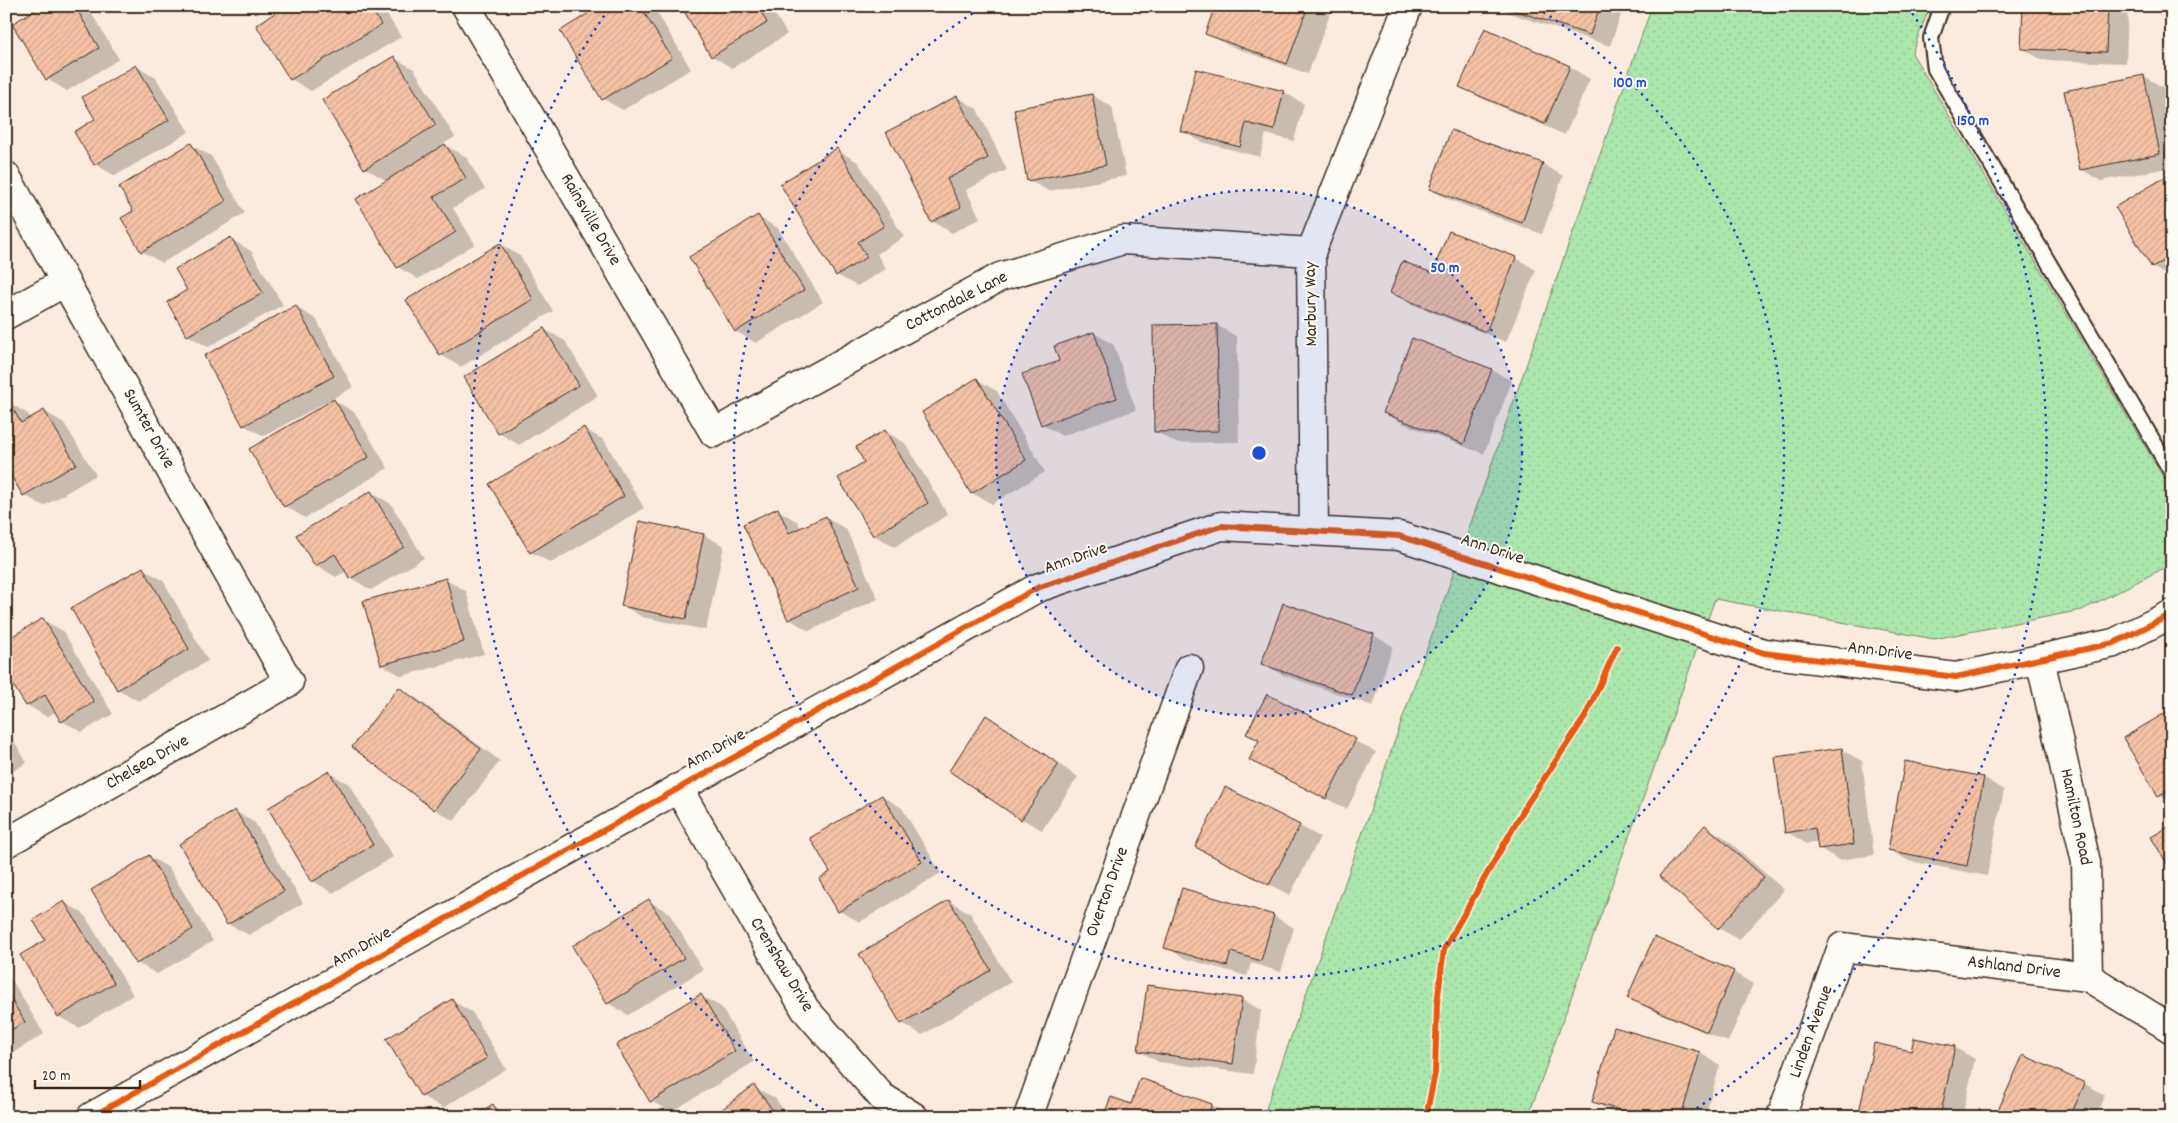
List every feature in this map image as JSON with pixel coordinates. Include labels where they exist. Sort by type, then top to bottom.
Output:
[{"type":"street","name":"Rainsville Drive","points":[[466,6],[714,434]]},
{"type":"street","name":"Marbury Way","points":[[1314,531],[1311,252],[1408,6]]},
{"type":"street","name":"Sumter Drive","points":[[6,176],[289,682]]},
{"type":"street","name":"Cottondale Lane","points":[[714,434],[1000,277],[1122,240],[1311,252]]},
{"type":"street","points":[[6,315],[65,282]]},
{"type":"street","name":"Ann Drive","points":[[91,1117],[1037,588],[1221,526],[1399,536],[1764,653],[1956,677],[2114,643],[2172,614]]},
{"type":"street","name":"Hamilton Road","points":[[2040,659],[2086,862],[2088,977]]},
{"type":"street","name":"Overton Drive","points":[[1028,1117],[1189,668]]},
{"type":"street","name":"Chelsea Drive","points":[[6,843],[289,682]]},
{"type":"street","name":"Crenshaw Drive","points":[[678,788],[805,1009],[882,1097],[914,1117]]},
{"type":"street","name":"Ashland Drive","points":[[1842,947],[2088,977],[2172,1028]]},
{"type":"street","name":"Linden Avenue","points":[[1781,1117],[1842,947]]},
{"type":"lane","points":[[1942,6],[1932,38],[1934,69],[2172,473]]},
{"type":"green space","points":[[1652,6],[1930,6],[1912,53],[2172,492],[2172,564],[2082,610],[1934,639],[1715,599],[1528,1117],[1263,1117]]},
{"type":"building","points":[[41,6],[75,6],[99,48],[46,80],[12,24]]},
{"type":"building","points":[[286,6],[370,6],[381,25],[290,80],[256,25]]},
{"type":"building","points":[[600,6],[640,6],[672,58],[602,100],[560,31]]},
{"type":"building","points":[[681,6],[758,6],[767,23],[711,57]]},
{"type":"building","points":[[1215,6],[1308,6],[1287,64],[1205,34]]},
{"type":"building","points":[[1501,6],[1600,6],[1590,35]]},
{"type":"building","points":[[2023,6],[2108,6],[2106,52],[2021,49]]},
{"type":"building","points":[[1485,28],[1570,66],[1545,124],[1459,87]]},
{"type":"building","points":[[394,56],[436,125],[364,169],[322,100]]},
{"type":"building","points":[[136,65],[169,120],[94,165],[74,132],[95,119],[82,97]]},
{"type":"building","points":[[1196,69],[1284,91],[1274,130],[1246,123],[1240,147],[1180,131]]},
{"type":"building","points":[[2144,75],[2160,154],[2080,170],[2064,91]]},
{"type":"building","points":[[1092,94],[1106,165],[1027,181],[1014,109]]},
{"type":"building","points":[[957,96],[988,158],[947,179],[961,207],[931,222],[886,132]]},
{"type":"building","points":[[1451,130],[1543,163],[1522,223],[1429,189]]},
{"type":"building","points":[[191,143],[226,201],[141,252],[121,218],[133,211],[119,187]]},
{"type":"building","points":[[445,144],[466,178],[434,197],[456,232],[397,268],[356,199]]},
{"type":"building","points":[[837,148],[884,226],[858,242],[867,257],[836,276],[780,184]]},
{"type":"building","points":[[2172,173],[2172,256],[2152,268],[2115,207]]},
{"type":"building","points":[[758,215],[804,290],[735,332],[689,257]]},
{"type":"building","points":[[1449,231],[1516,257],[1486,332],[1390,293],[1402,261],[1432,273]]},
{"type":"building","points":[[231,237],[263,293],[187,336],[167,302],[187,290],[175,269]]},
{"type":"building","points":[[500,243],[533,299],[440,356],[406,300]]},
{"type":"building","points":[[296,305],[334,376],[243,426],[204,356]]},
{"type":"building","points":[[2172,314],[2172,330],[2164,318]]},
{"type":"building","points":[[1217,324],[1219,431],[1154,432],[1153,325]]},
{"type":"building","points":[[544,328],[579,385],[498,434],[464,377]]},
{"type":"building","points":[[1094,332],[1117,398],[1041,425],[1022,374],[1059,361],[1054,346]]},
{"type":"building","points":[[1412,338],[1492,369],[1464,444],[1383,413]]},
{"type":"building","points":[[977,378],[1026,460],[971,494],[922,412]]},
{"type":"building","points":[[334,399],[369,457],[284,507],[249,449]]},
{"type":"building","points":[[8,400],[21,423],[44,410],[76,464],[23,496],[6,467]]},
{"type":"building","points":[[584,427],[624,496],[530,553],[489,484]]},
{"type":"building","points":[[885,430],[928,503],[873,536],[838,478],[864,462],[856,447]]},
{"type":"building","points":[[371,491],[404,547],[350,579],[335,554],[315,566],[296,535]]},
{"type":"building","points":[[778,508],[789,533],[826,516],[859,587],[788,620],[743,524]]},
{"type":"building","points":[[639,521],[704,534],[686,619],[621,606]]},
{"type":"building","points":[[143,567],[189,649],[117,690],[71,608]]},
{"type":"building","points":[[446,578],[464,642],[381,665],[363,601]]},
{"type":"building","points":[[1283,603],[1374,634],[1352,695],[1261,664]]},
{"type":"building","points":[[43,618],[94,702],[61,722],[45,695],[26,706],[6,674],[6,640]]},
{"type":"building","points":[[399,687],[481,749],[434,810],[352,747]]},
{"type":"building","points":[[1267,694],[1356,739],[1326,799],[1249,760],[1259,740],[1246,734]]},
{"type":"building","points":[[2172,709],[2172,788],[2158,796],[2123,738]]},
{"type":"building","points":[[986,715],[1059,764],[1021,820],[949,771]]},
{"type":"building","points":[[1842,748],[1854,844],[1818,849],[1815,828],[1785,833],[1775,757]]},
{"type":"building","points":[[1905,761],[1984,777],[1967,866],[1888,850]]},
{"type":"building","points":[[329,771],[373,845],[312,882],[268,808]]},
{"type":"building","points":[[1225,787],[1300,825],[1269,885],[1195,847]]},
{"type":"building","points":[[882,795],[922,862],[838,912],[819,879],[830,872],[810,838]]},
{"type":"building","points":[[235,810],[284,891],[227,925],[179,844]]},
{"type":"building","points":[[1705,825],[1764,877],[1718,929],[1659,876]]},
{"type":"building","points":[[2172,825],[2172,872],[2151,837]]},
{"type":"building","points":[[149,855],[193,929],[136,964],[91,890]]},
{"type":"building","points":[[1182,888],[1274,915],[1261,961],[1231,952],[1227,966],[1164,948]]},
{"type":"building","points":[[649,899],[684,958],[607,1004],[572,946]]},
{"type":"building","points":[[949,900],[991,970],[901,1024],[859,954]]},
{"type":"building","points":[[64,901],[114,983],[58,1017],[20,955],[45,940],[33,920]]},
{"type":"building","points":[[1654,937],[1734,971],[1707,1032],[1627,998]]},
{"type":"building","points":[[1147,985],[1242,998],[1233,1064],[1138,1051]]},
{"type":"building","points":[[6,991],[25,1022],[6,1033]]},
{"type":"building","points":[[701,994],[735,1051],[650,1102],[616,1045]]},
{"type":"building","points":[[452,999],[487,1058],[421,1097],[386,1039]]},
{"type":"building","points":[[1614,1027],[1700,1052],[1681,1117],[1644,1117],[1592,1102]]},
{"type":"building","points":[[1914,1038],[1955,1046],[1940,1117],[1858,1117],[1874,1043],[1911,1051]]},
{"type":"building","points":[[2023,1055],[2085,1083],[2070,1117],[1995,1117]]},
{"type":"building","points":[[1140,1078],[1212,1104],[1208,1117],[1103,1117],[1111,1097],[1131,1104]]},
{"type":"building","points":[[754,1085],[775,1113],[770,1117],[712,1117]]},
{"type":"building","points":[[493,1104],[501,1117],[472,1117]]},
{"type":"cycle path","points":[[91,1117],[1037,588],[1221,526],[1399,536],[1764,653],[1956,677],[2114,643],[2172,614]]},
{"type":"cycle path","points":[[1426,1117],[1435,1073],[1437,1003],[1444,949],[1527,804],[1585,717],[1617,647]]}]
